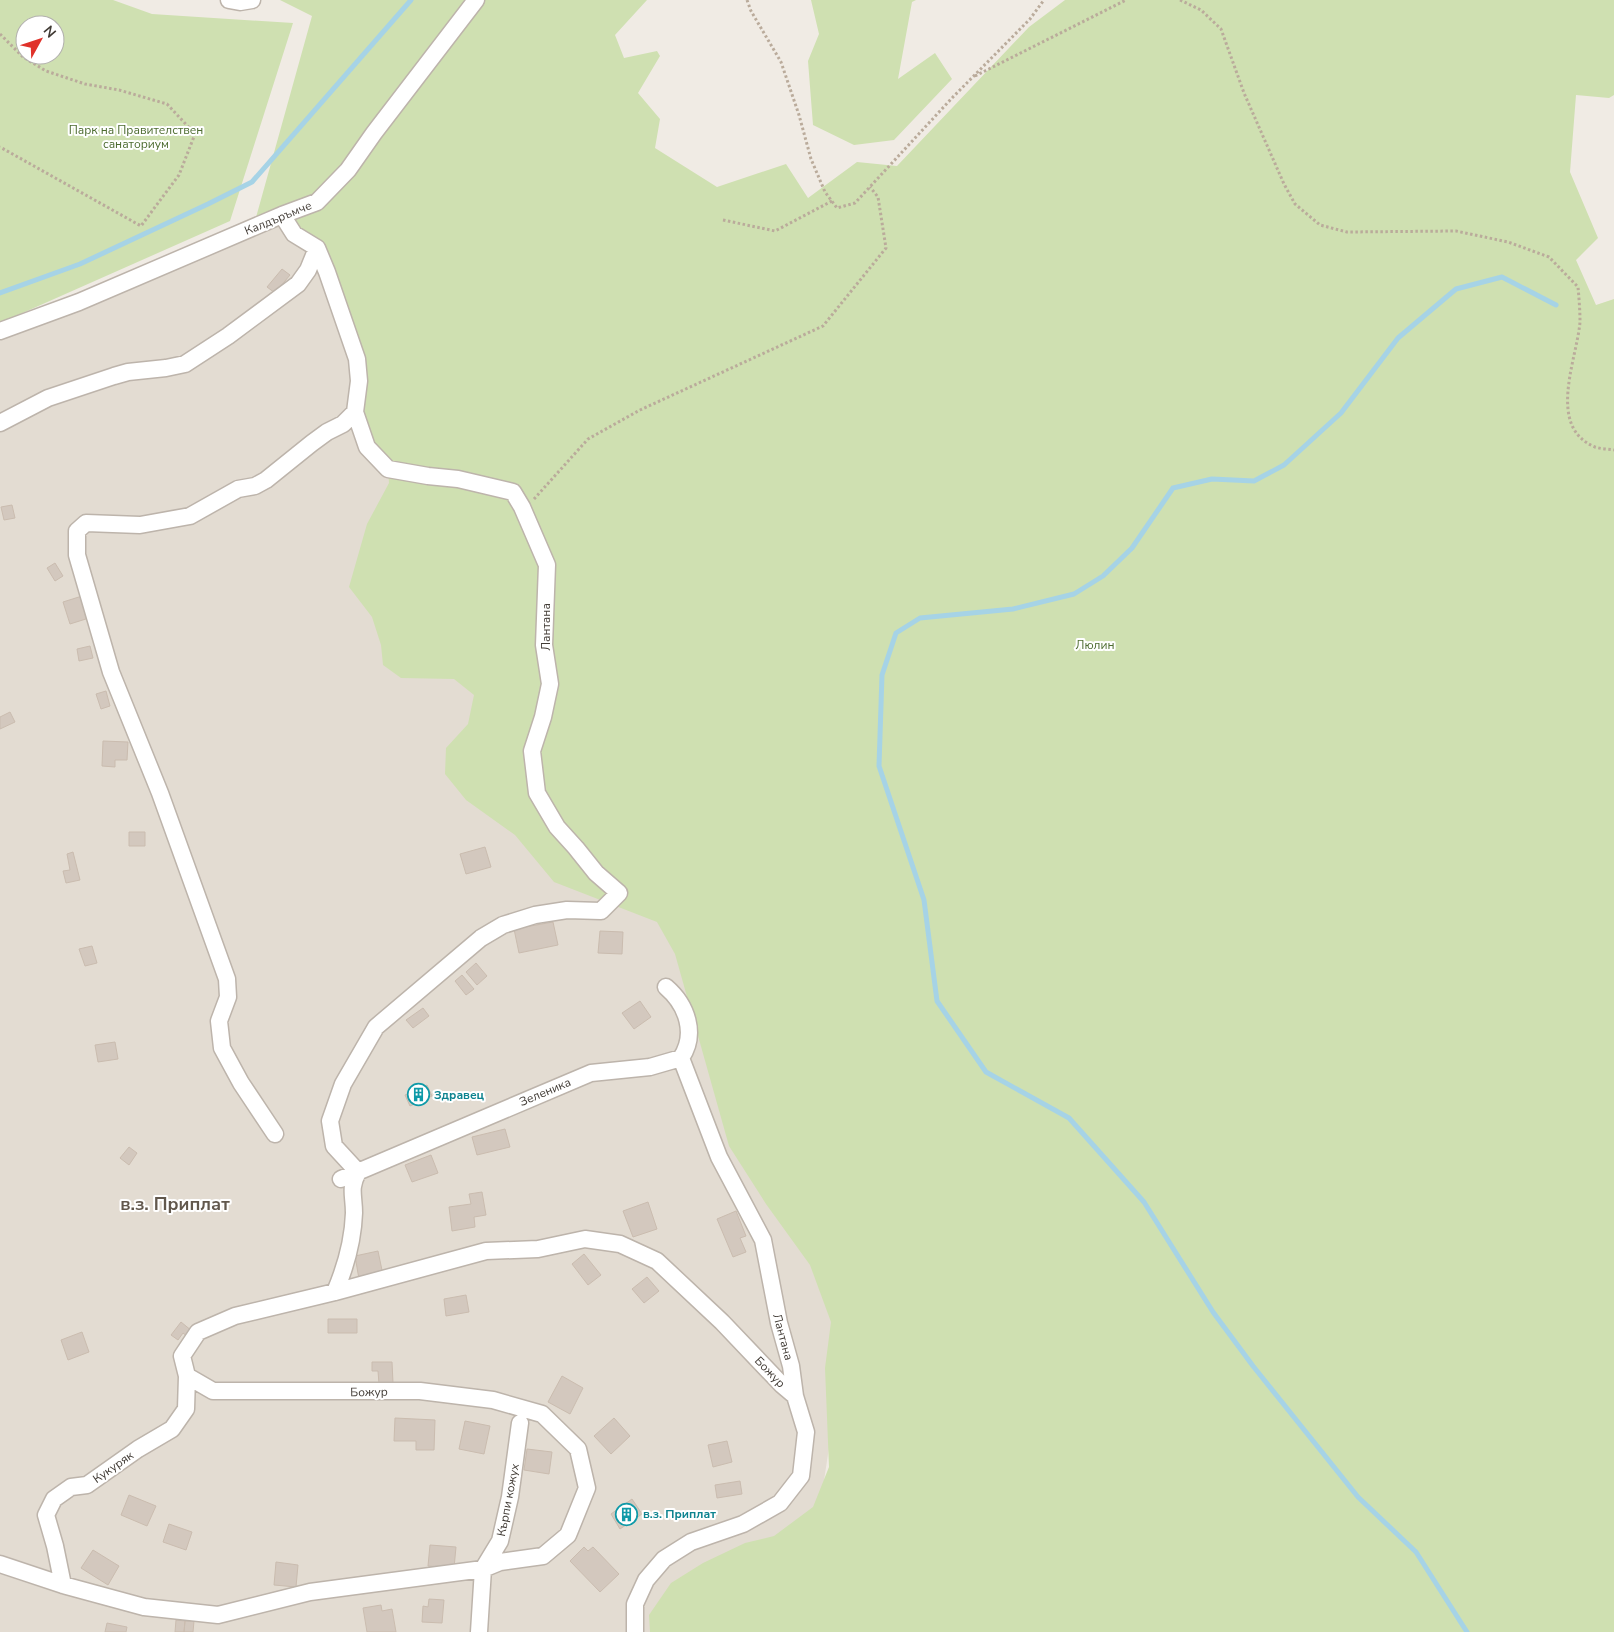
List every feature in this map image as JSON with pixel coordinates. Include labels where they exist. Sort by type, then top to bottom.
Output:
[{"type":"street","points":[[229,0],[240,2],[252,0]]},
{"type":"street","name":"Калдъръмче","points":[[0,331],[79,302],[282,215],[317,202],[348,170],[476,0]]},
{"type":"street","points":[[282,215],[294,234],[317,248],[357,359],[359,381],[355,412],[367,447],[388,469],[458,479],[513,492],[530,504]]},
{"type":"street","points":[[0,423],[48,398],[114,376],[128,372],[185,364],[228,336],[298,284],[308,270],[317,248]]},
{"type":"street","points":[[275,1134],[240,1082],[222,1048],[219,1021],[228,997],[227,979],[160,794],[110,672],[77,555],[77,531],[86,523],[140,525],[190,516],[238,489],[254,486],[266,480],[326,432],[343,424],[355,412]]},
{"type":"street","name":"Лантана","points":[[358,1172],[334,1146],[330,1121],[343,1084],[376,1026],[481,938],[503,925],[534,915],[559,911],[601,911],[619,893],[596,874],[557,827],[538,793],[532,751],[543,717],[550,684],[544,645],[547,565],[522,507],[513,492]]},
{"type":"street","points":[[666,988],[677,997],[687,1016],[688,1049],[682,1058]]},
{"type":"street","name":"Лантана","points":[[635,1632],[635,1604],[646,1580],[664,1559],[691,1542],[743,1524],[780,1502],[801,1476],[806,1432],[794,1396],[791,1366],[778,1323],[763,1240],[719,1157],[682,1058]]},
{"type":"street","name":"Зеленика","points":[[341,1179],[591,1073],[650,1067],[682,1058]]},
{"type":"street","points":[[335,1292],[349,1255],[354,1213],[352,1184],[358,1172]]},
{"type":"street","name":"Божур","points":[[0,1564],[63,1585],[144,1607],[218,1615],[310,1592],[483,1569],[500,1562],[543,1556],[568,1534],[586,1488],[578,1449],[542,1414],[492,1400],[420,1391],[213,1391],[187,1376],[182,1356],[198,1332],[235,1316],[335,1292],[486,1251],[538,1249],[586,1239],[620,1244],[657,1261],[722,1322],[794,1396]]},
{"type":"street","name":"Кукуряк","points":[[63,1585],[46,1515],[54,1499],[71,1487],[87,1485],[138,1449],[172,1429],[186,1409],[187,1376]]},
{"type":"street","name":"Кърпи кожух","points":[[479,1632],[483,1569],[500,1542],[510,1497],[520,1424]]},
{"type":"path","points":[[747,0],[751,11],[781,62],[799,114],[811,159],[825,192],[838,208],[855,203],[1030,19],[1044,0]]},
{"type":"path","points":[[972,78],[1126,0]]},
{"type":"path","points":[[1180,0],[1201,10],[1221,29],[1244,93],[1284,184],[1295,204],[1320,225],[1347,232],[1456,230],[1508,242],[1549,257],[1578,287],[1580,322],[1566,404],[1569,420],[1580,437],[1595,447],[1614,450]]},
{"type":"path","points":[[0,34],[23,56],[46,71],[85,84],[120,90],[167,104],[195,134],[179,175],[141,226],[0,147]]},
{"type":"path","points":[[530,504],[588,439],[640,410],[823,326],[886,248],[878,197],[870,187]]},
{"type":"path","points":[[723,220],[775,232],[832,201]]},
{"type":"shaded area","points":[[290,216],[505,484],[833,1285],[835,1408],[820,1507],[712,1632],[0,1632],[0,332]]},
{"type":"green space","name":"Парк на Правителствен санаториум","points":[[0,0],[113,0],[152,14],[293,23],[230,221],[0,323]]},
{"type":"green space","name":"Люлин","points":[[280,0],[647,0],[615,35],[624,58],[657,51],[660,56],[638,93],[660,119],[655,148],[717,187],[786,164],[808,198],[857,162],[897,166],[1029,27],[1065,0],[1614,0],[1614,95],[1609,98],[1576,95],[1570,172],[1598,238],[1576,260],[1596,305],[1614,299],[1614,1632],[650,1632],[649,1615],[671,1583],[703,1563],[745,1543],[774,1536],[813,1507],[829,1467],[825,1368],[831,1322],[810,1265],[766,1204],[729,1146],[675,954],[657,922],[554,882],[515,835],[466,800],[445,774],[446,748],[468,724],[474,695],[454,679],[401,678],[383,665],[381,645],[372,617],[349,587],[367,524],[389,483],[388,469],[358,419],[363,369],[321,250],[277,217],[255,221],[312,16]]},
{"type":"green space","points":[[811,0],[916,0],[912,2],[898,79],[935,53],[952,79],[894,140],[854,145],[813,125],[808,61],[819,34]]},
{"type":"building","points":[[282,269],[290,275],[275,293],[267,287]]},
{"type":"building","points":[[12,505],[15,518],[4,520],[1,507]]},
{"type":"building","points":[[55,563],[63,576],[55,581],[47,568]]},
{"type":"building","points":[[82,596],[89,618],[70,624],[63,602]]},
{"type":"building","points":[[90,646],[93,658],[79,661],[77,649]]},
{"type":"building","points":[[106,691],[110,706],[101,709],[96,694]]},
{"type":"building","points":[[10,712],[15,722],[0,729],[0,717]]},
{"type":"building","points":[[103,741],[128,742],[127,760],[115,760],[115,767],[102,766]]},
{"type":"building","points":[[129,832],[145,832],[145,846],[129,846]]},
{"type":"building","points":[[485,847],[491,867],[466,874],[460,854]]},
{"type":"building","points":[[73,852],[80,880],[66,883],[63,871],[70,870],[67,854]]},
{"type":"building","points":[[553,922],[558,945],[519,953],[514,929]]},
{"type":"building","points":[[600,931],[623,932],[622,954],[598,953]]},
{"type":"building","points":[[92,946],[97,963],[85,966],[79,949]]},
{"type":"building","points":[[476,963],[487,976],[477,985],[466,972]]},
{"type":"building","points":[[462,975],[474,989],[466,995],[455,981]]},
{"type":"building","points":[[640,1001],[651,1017],[634,1029],[622,1013]]},
{"type":"building","points":[[423,1008],[429,1016],[413,1028],[406,1020]]},
{"type":"building","points":[[115,1042],[118,1059],[98,1062],[95,1045]]},
{"type":"building","name":"Здравец","points":[[427,1085],[432,1096],[410,1106],[405,1095]]},
{"type":"building","points":[[505,1129],[510,1147],[477,1155],[472,1137]]},
{"type":"building","points":[[129,1147],[137,1153],[129,1165],[120,1158]]},
{"type":"building","points":[[431,1155],[438,1173],[412,1182],[405,1165]]},
{"type":"building","points":[[482,1192],[486,1215],[474,1217],[475,1227],[452,1231],[449,1207],[471,1204],[469,1194]]},
{"type":"building","points":[[648,1202],[657,1229],[633,1237],[623,1211]]},
{"type":"building","points":[[736,1211],[746,1236],[740,1238],[746,1252],[733,1257],[717,1219]]},
{"type":"building","points":[[378,1251],[383,1275],[359,1279],[355,1256]]},
{"type":"building","points":[[584,1254],[601,1275],[588,1285],[572,1264]]},
{"type":"building","points":[[647,1277],[659,1291],[644,1303],[632,1289]]},
{"type":"building","points":[[466,1295],[469,1312],[446,1316],[444,1299]]},
{"type":"building","points":[[328,1319],[357,1319],[357,1333],[328,1333]]},
{"type":"building","points":[[181,1322],[192,1331],[188,1337],[183,1333],[178,1340],[171,1335]]},
{"type":"building","points":[[82,1332],[89,1352],[68,1360],[61,1340]]},
{"type":"building","points":[[372,1362],[392,1362],[393,1383],[379,1384],[378,1371],[372,1371]]},
{"type":"building","points":[[562,1376],[583,1388],[570,1414],[548,1402]]},
{"type":"building","points":[[395,1418],[435,1420],[434,1450],[416,1450],[416,1441],[394,1441]]},
{"type":"building","points":[[614,1418],[630,1436],[611,1454],[594,1436]]},
{"type":"building","points":[[465,1421],[490,1426],[484,1454],[459,1449]]},
{"type":"building","points":[[727,1441],[732,1462],[713,1467],[708,1445]]},
{"type":"building","points":[[527,1449],[552,1452],[549,1474],[524,1470]]},
{"type":"building","points":[[740,1481],[742,1494],[717,1498],[715,1485]]},
{"type":"building","points":[[129,1495],[156,1506],[147,1526],[121,1515]]},
{"type":"building","name":"в.з. Приплат","points":[[632,1499],[642,1514],[620,1529],[611,1514]]},
{"type":"building","points":[[169,1524],[192,1532],[186,1550],[163,1542]]},
{"type":"building","points":[[430,1545],[456,1547],[454,1568],[428,1566]]},
{"type":"building","points":[[584,1547],[588,1551],[593,1547],[619,1574],[600,1592],[570,1561]]},
{"type":"building","points":[[93,1550],[119,1566],[108,1585],[81,1568]]},
{"type":"building","points":[[276,1562],[298,1565],[296,1587],[274,1585]]},
{"type":"building","points":[[429,1599],[444,1600],[442,1623],[422,1622],[423,1606],[428,1607]]},
{"type":"building","points":[[381,1605],[382,1611],[392,1609],[396,1632],[367,1632],[363,1608]]},
{"type":"building","points":[[176,1620],[185,1621],[184,1632],[175,1632]]},
{"type":"building","points":[[185,1621],[194,1621],[193,1632],[184,1632]]},
{"type":"building","points":[[107,1623],[127,1627],[126,1632],[105,1632]]},
{"type":"waterway","points":[[0,293],[80,264],[252,182],[411,0]]},
{"type":"waterway","points":[[1467,1632],[1416,1552],[1358,1497],[1253,1366],[1213,1312],[1144,1202],[1069,1118],[986,1072],[937,1001],[924,900],[879,766],[882,675],[896,633],[920,618],[1013,609],[1074,594],[1103,576],[1132,548],[1173,488],[1212,479],[1254,481],[1284,465],[1341,413],[1398,338],[1456,289],[1502,277],[1556,305]]},
{"type":"place","name":"Здравец","points":[[418,1095]]},
{"type":"place","name":"в.з. Приплат","points":[[627,1514]]},
{"type":"district","name":"в.з. Приплат","points":[[175,1204]]}]
